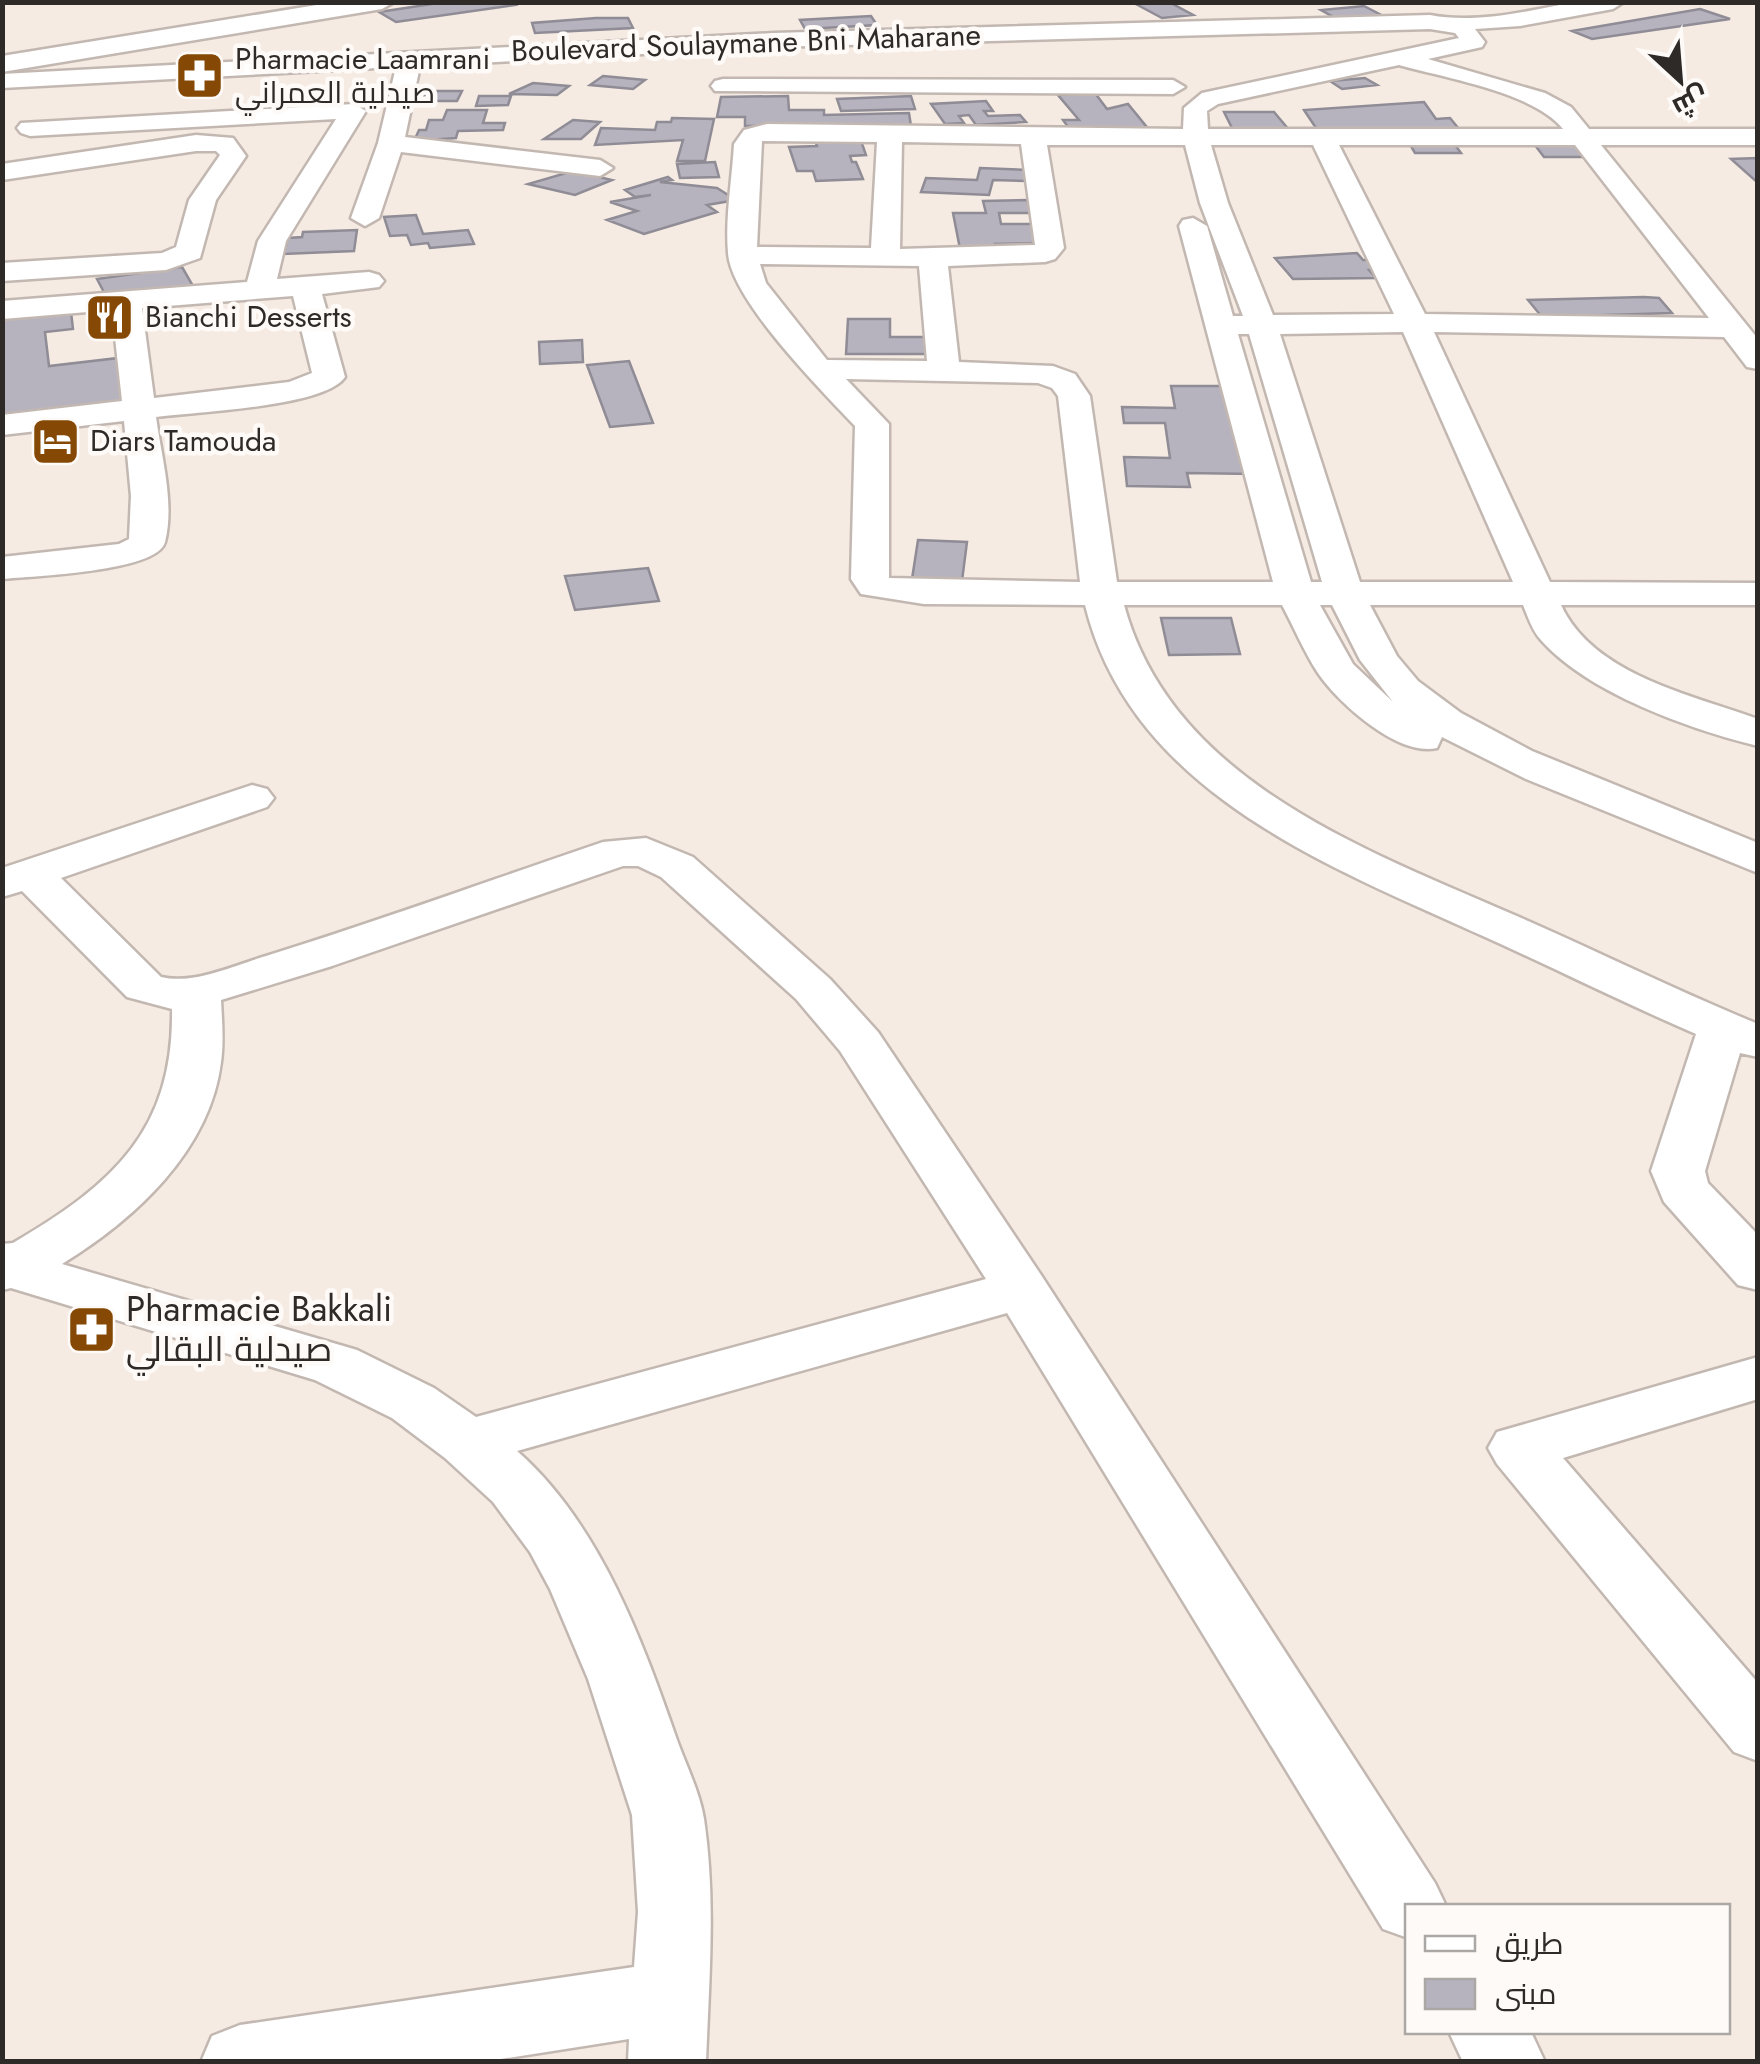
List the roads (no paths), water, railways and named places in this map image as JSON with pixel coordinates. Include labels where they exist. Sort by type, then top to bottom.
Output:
[{"type":"highway","points":[[2,42],[278,2]]},
{"type":"highway","points":[[2,57],[316,2]]},
{"type":"highway","points":[[2,57],[370,2]]},
{"type":"highway","points":[[2,57],[81,51],[382,2]]},
{"type":"highway","points":[[81,51],[66,57],[66,64],[78,70],[114,73]]},
{"type":"street","name":"Boulevard Soulaymane Bni Maharane","points":[[2,80],[774,40],[1520,20],[1613,2]]},
{"type":"street","points":[[1440,23],[1469,32],[1474,42],[1211,98],[1194,110],[1184,136],[1221,325],[1294,594],[1336,670],[1370,704],[1418,736],[1513,784],[1758,890]]},
{"type":"street","points":[[1240,27],[1172,88],[1158,109],[1184,136],[1262,325],[1347,593],[1382,666],[1405,691],[1444,722],[1567,781],[1758,860]]},
{"type":"street","points":[[365,218],[391,143],[410,57]]},
{"type":"street","points":[[1402,58],[1536,98],[1562,112],[1758,360]]},
{"type":"street","points":[[260,287],[272,241],[354,112],[365,59]]},
{"type":"street","points":[[723,86],[1172,88]]},
{"type":"street","points":[[30,128],[354,112]]},
{"type":"street","points":[[2,116],[64,146]]},
{"type":"street","points":[[1758,136],[1032,137],[767,132],[753,135],[747,144],[742,255],[758,296],[818,369],[872,424],[869,502],[870,579],[874,586],[924,593],[1758,594]]},
{"type":"street","points":[[885,258],[890,134]]},
{"type":"street","points":[[1321,135],[1414,323],[1553,630],[1588,660],[1649,692],[1758,734]]},
{"type":"street","points":[[742,255],[1025,257],[1048,251],[1032,137]]},
{"type":"street","points":[[2,172],[196,142],[224,143],[233,156],[203,196],[190,234],[190,252],[166,260],[4,273]]},
{"type":"street","points":[[391,143],[600,168]]},
{"type":"street","points":[[933,258],[944,370]]},
{"type":"street","points":[[2,310],[369,281]]},
{"type":"street","points":[[2,425],[295,391],[325,381],[329,378],[305,284]]},
{"type":"street","points":[[2,568],[127,554],[148,544],[149,496],[126,299]]},
{"type":"street","points":[[1221,325],[1414,323],[1732,328]]},
{"type":"street","points":[[818,369],[1042,374],[1058,378],[1073,390],[1099,592],[1133,679],[1164,728],[1243,794],[1281,820],[1398,880],[1740,1036],[1678,1171],[1684,1189],[1758,1271]]},
{"type":"street","points":[[16,877],[252,798]]},
{"type":"street","points":[[16,877],[144,987],[172,994],[196,991],[316,956],[619,852],[654,854],[677,866],[812,988],[860,1043],[1021,1288],[1408,1904]]},
{"type":"street","points":[[5,1267],[130,1190],[164,1144],[195,1072],[196,991]]},
{"type":"street","points":[[5,1267],[336,1365],[413,1403],[467,1442],[515,1486],[553,1535],[582,1588],[622,1679],[668,1815],[676,1912],[669,2029],[240,2062]]},
{"type":"street","points":[[467,1442],[1021,1288]]},
{"type":"street","points":[[1758,1378],[1519,1448],[1758,1732]]},
{"type":"street","points":[[1489,2034],[1506,2062]]},
{"type":"place","name":"Pharmacie Laamrani صيدلية العمراني","points":[[200,76]]},
{"type":"place","name":"Bianchi Desserts","points":[[110,317]]},
{"type":"place","name":"Diars Tamouda","points":[[55,441]]},
{"type":"place","name":"Pharmacie Bakkali صيدلية البقالي","points":[[91,1329]]}]
